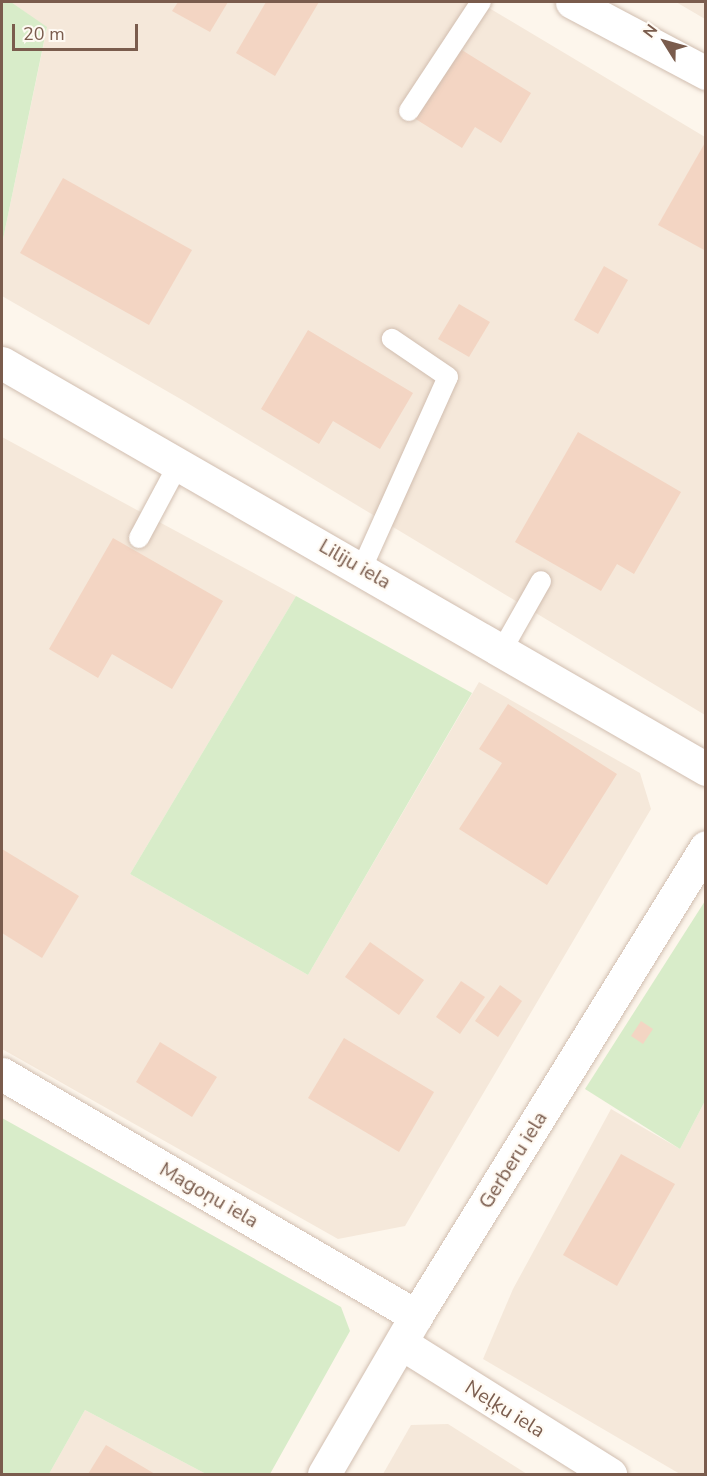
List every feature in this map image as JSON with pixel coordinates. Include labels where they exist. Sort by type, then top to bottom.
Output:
[{"type":"street","points":[[572,2],[705,73]]},
{"type":"street","name":"Liliju iela","points":[[2,363],[362,568],[705,769]]},
{"type":"street","name":"Gerberu iela","points":[[324,1474],[409,1330],[705,847]]},
{"type":"street","name":"Magoņu iela","points":[[2,1074],[409,1330]]},
{"type":"street","name":"Neļķu iela","points":[[409,1330],[610,1474]]},
{"type":"lane","points":[[409,111],[481,2]]},
{"type":"lane","points":[[362,568],[448,377],[392,339]]},
{"type":"lane","points":[[139,538],[179,463]]},
{"type":"lane","points":[[502,650],[541,581]]},
{"type":"shaded area","points":[[11,2],[479,2],[705,137],[705,715],[184,401],[2,296],[2,244],[47,28]]},
{"type":"shaded area","points":[[676,2],[705,2],[705,19]]},
{"type":"shaded area","points":[[2,437],[296,596],[130,874],[308,975],[479,682],[640,773],[651,809],[405,1226],[338,1239],[2,1049]]},
{"type":"shaded area","points":[[705,1101],[705,1474],[680,1474],[483,1359],[513,1289],[611,1109],[680,1149]]},
{"type":"shaded area","points":[[85,1410],[206,1474],[49,1474]]},
{"type":"shaded area","points":[[448,1424],[527,1474],[383,1474],[411,1425]]},
{"type":"green space","points":[[2,2],[11,2],[47,27],[2,244]]},
{"type":"green space","points":[[296,596],[472,693],[308,975],[130,874]]},
{"type":"green space","points":[[705,901],[705,1101],[680,1149],[585,1089]]},
{"type":"green space","points":[[2,1118],[341,1307],[350,1331],[270,1474],[206,1474],[85,1410],[49,1474],[2,1474]]},
{"type":"building","points":[[178,2],[228,2],[210,32],[172,11]]},
{"type":"building","points":[[266,2],[319,2],[275,76],[236,53]]},
{"type":"building","points":[[457,47],[531,93],[501,143],[475,127],[462,148],[414,118]]},
{"type":"building","points":[[706,141],[706,251],[658,225]]},
{"type":"building","points":[[63,178],[192,250],[149,325],[20,253]]},
{"type":"building","points":[[604,266],[628,280],[598,334],[574,320]]},
{"type":"building","points":[[459,304],[490,322],[469,357],[438,339]]},
{"type":"building","points":[[308,330],[413,393],[380,449],[333,421],[319,444],[261,409]]},
{"type":"building","points":[[578,432],[681,492],[634,574],[617,564],[601,591],[515,542]]},
{"type":"building","points":[[113,538],[223,601],[172,689],[112,654],[98,678],[49,649]]},
{"type":"building","points":[[508,704],[617,774],[547,885],[459,829],[502,763],[479,749]]},
{"type":"building","points":[[2,849],[79,896],[42,958],[2,933]]},
{"type":"building","points":[[370,942],[424,980],[399,1015],[345,977]]},
{"type":"building","points":[[461,981],[485,997],[460,1034],[436,1017]]},
{"type":"building","points":[[500,985],[522,1001],[498,1037],[475,1021]]},
{"type":"building","points":[[641,1021],[653,1029],[643,1044],[631,1036]]},
{"type":"building","points":[[344,1038],[434,1092],[399,1152],[308,1098]]},
{"type":"building","points":[[160,1042],[217,1077],[192,1117],[136,1082]]},
{"type":"building","points":[[621,1154],[675,1184],[617,1286],[563,1255]]},
{"type":"building","points":[[106,1445],[155,1474],[88,1474]]}]
